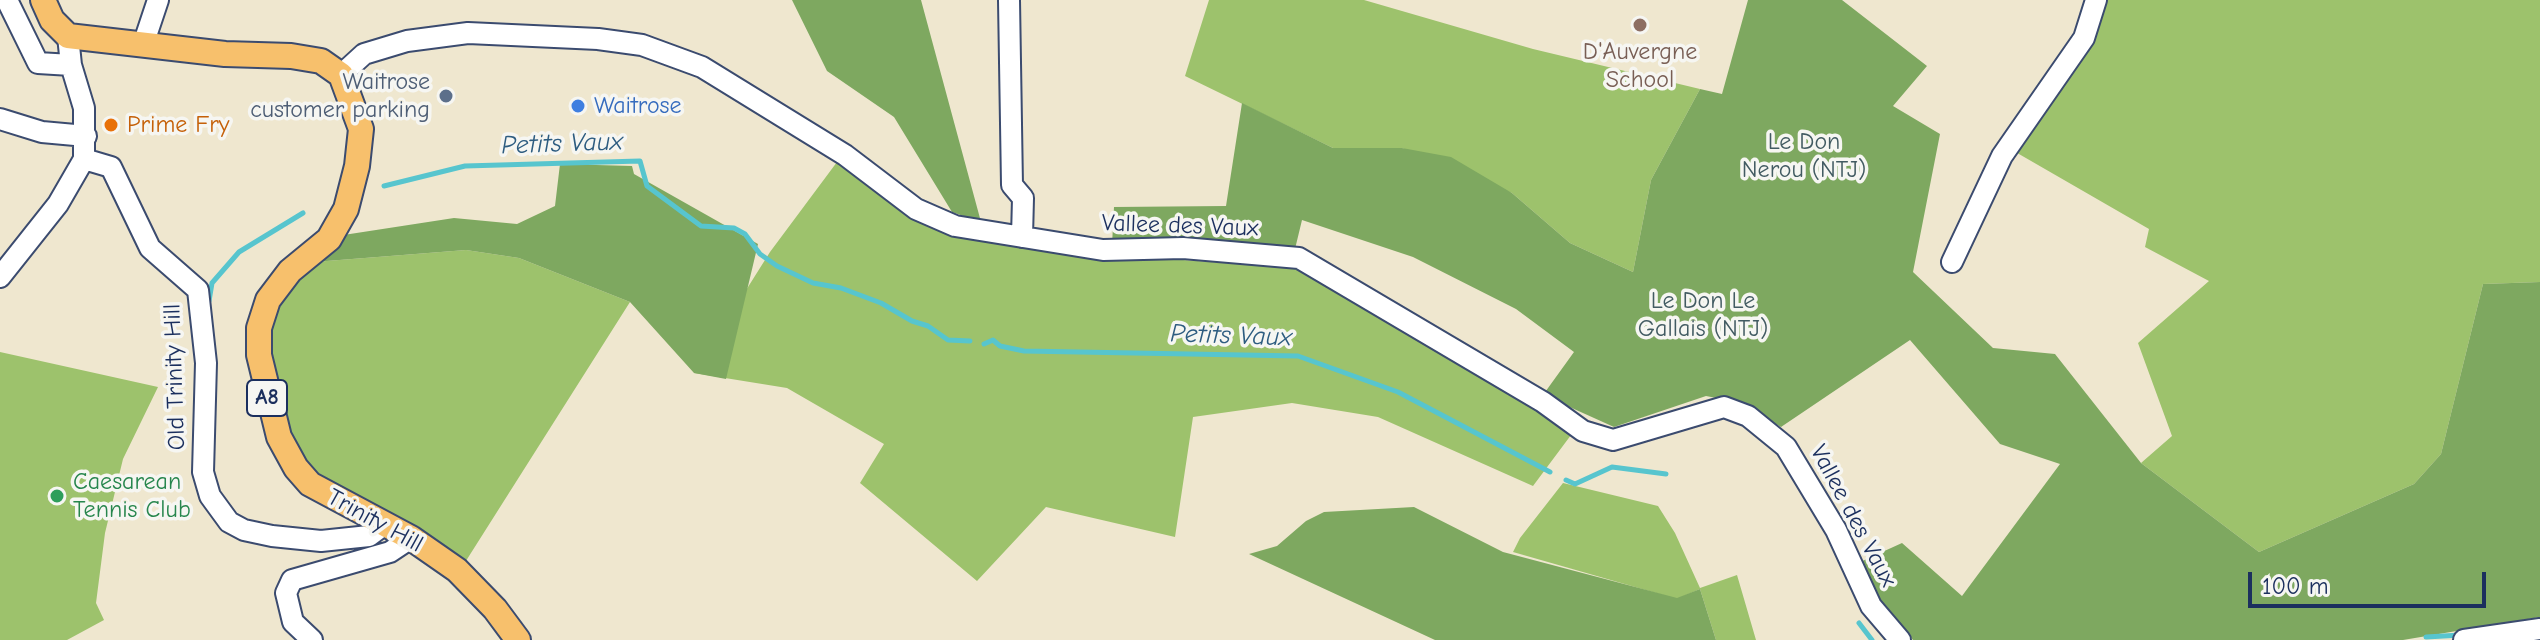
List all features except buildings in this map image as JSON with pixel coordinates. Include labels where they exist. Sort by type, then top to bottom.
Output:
[{"type":"main road","points":[[43,0],[52,20],[68,36],[291,56],[321,61],[341,75]]},
{"type":"main road","name":"Trinity Hill","points":[[341,75],[361,129],[357,166],[346,209],[329,239],[290,271],[268,300],[259,328],[259,355],[279,437],[296,468],[325,494],[411,538],[457,570],[495,609],[518,640]]},
{"type":"street","points":[[7,0],[38,63],[71,65]]},
{"type":"street","points":[[143,45],[158,0]]},
{"type":"street","points":[[1009,0],[1012,185],[1023,198],[1022,237]]},
{"type":"street","points":[[1952,262],[2002,156],[2084,38],[2096,0]]},
{"type":"street","name":"Vallee des Vaux","points":[[341,75],[364,54],[407,41],[468,33],[598,39],[642,45],[702,67],[845,155],[916,209],[955,226],[1103,250],[1183,248],[1299,258],[1543,402],[1583,431],[1613,440],[1711,408],[1724,407],[1748,416],[1786,447],[1836,530],[1871,606],[1900,640]]},
{"type":"street","points":[[0,277],[58,204],[84,159],[84,108],[71,65],[68,36]]},
{"type":"street","points":[[0,119],[42,132],[86,136]]},
{"type":"street","name":"Old Trinity Hill","points":[[84,159],[111,167],[150,248],[198,290],[206,363],[203,472],[210,496],[229,522],[244,530],[272,536],[321,541],[369,536],[385,524]]},
{"type":"street","points":[[312,640],[293,622],[286,593],[292,580],[390,552],[411,538]]},
{"type":"street","points":[[2464,640],[2540,629]]},
{"type":"green space","points":[[792,0],[921,0],[981,222],[952,212],[894,117],[827,71]]},
{"type":"green space","points":[[1209,0],[1364,0],[1533,49],[1700,89],[1651,180],[1633,272],[1570,243],[1512,193],[1402,148],[1333,148],[1185,76]]},
{"type":"green space","points":[[1748,0],[1842,0],[1927,66],[1893,106],[1940,134],[1913,272],[1993,348],[2055,354],[2141,463],[2259,552],[2414,484],[2441,454],[2483,284],[2540,282],[2540,617],[2403,640],[1913,640],[1879,601],[1858,563],[1902,543],[1962,596],[2060,464],[2000,444],[1910,340],[1781,427],[1742,403],[1706,396],[1614,427],[1543,395],[1574,352],[1516,309],[1413,257],[1302,220],[1295,249],[1112,245],[1114,207],[1226,206],[1242,103],[1333,148],[1402,148],[1451,157],[1512,193],[1570,243],[1633,272],[1651,180],[1700,89],[1722,94]]},
{"type":"green space","points":[[2103,0],[2540,0],[2540,282],[2483,284],[2441,454],[2414,484],[2259,552],[2141,463],[2172,436],[2138,343],[2209,281],[2145,247],[2149,229],[2012,150]]},
{"type":"green space","points":[[837,162],[915,218],[959,237],[1028,249],[1296,268],[1574,431],[1533,486],[1378,417],[1292,403],[1193,417],[1175,537],[1046,507],[977,581],[860,483],[884,444],[787,388],[694,373],[770,252]]},
{"type":"green space","points":[[560,164],[632,166],[634,174],[758,244],[726,379],[694,373],[630,302],[519,258],[466,250],[314,262],[337,236],[454,218],[517,224],[555,206]]},
{"type":"green space","points":[[466,250],[519,258],[630,302],[464,564],[316,480],[286,432],[267,331],[292,281],[314,262]]},
{"type":"green space","name":"Caesarean Tennis Club","points":[[0,352],[158,387],[123,459],[105,533],[96,603],[104,620],[67,640],[0,640]]},
{"type":"green space","points":[[1563,483],[1658,506],[1675,533],[1700,588],[1737,575],[1756,640],[1716,640],[1700,589],[1677,599],[1513,552],[1520,538]]},
{"type":"green space","points":[[1414,507],[1503,552],[1677,598],[1700,589],[1716,640],[1435,640],[1249,554],[1277,546],[1306,521],[1324,512]]},
{"type":"waterway","name":"Petits Vaux","points":[[384,186],[465,166],[640,161],[647,186],[701,226],[734,228],[745,234],[760,254],[777,266],[813,283],[841,288],[881,303],[912,321],[928,326],[948,340],[970,341]]},
{"type":"waterway","name":"Petits Vaux","points":[[209,301],[212,283],[239,252],[303,213]]},
{"type":"waterway","name":"Petits Vaux","points":[[984,344],[993,340],[1000,346],[1024,351],[1298,356],[1398,392],[1550,472]]},
{"type":"waterway","name":"Petits Vaux","points":[[1566,480],[1575,484],[1612,467],[1666,474]]},
{"type":"waterway","name":"Petits Vaux","points":[[1859,623],[1872,640]]},
{"type":"waterway","name":"Petits Vaux","points":[[2426,637],[2461,635]]},
{"type":"place","name":"D'Auvergne School","points":[[1640,25]]},
{"type":"place","name":"Waitrose customer parking","points":[[446,96]]},
{"type":"place","name":"Waitrose","points":[[578,106]]},
{"type":"place","name":"Prime Fry","points":[[111,125]]},
{"type":"place","name":"Caesarean Tennis Club","points":[[57,496]]},
{"type":"park label","name":"Le Don Nerou (NTJ)","points":[[1804,156]]},
{"type":"park label","name":"Le Don Le Gallais (NTJ)","points":[[1703,315]]}]
